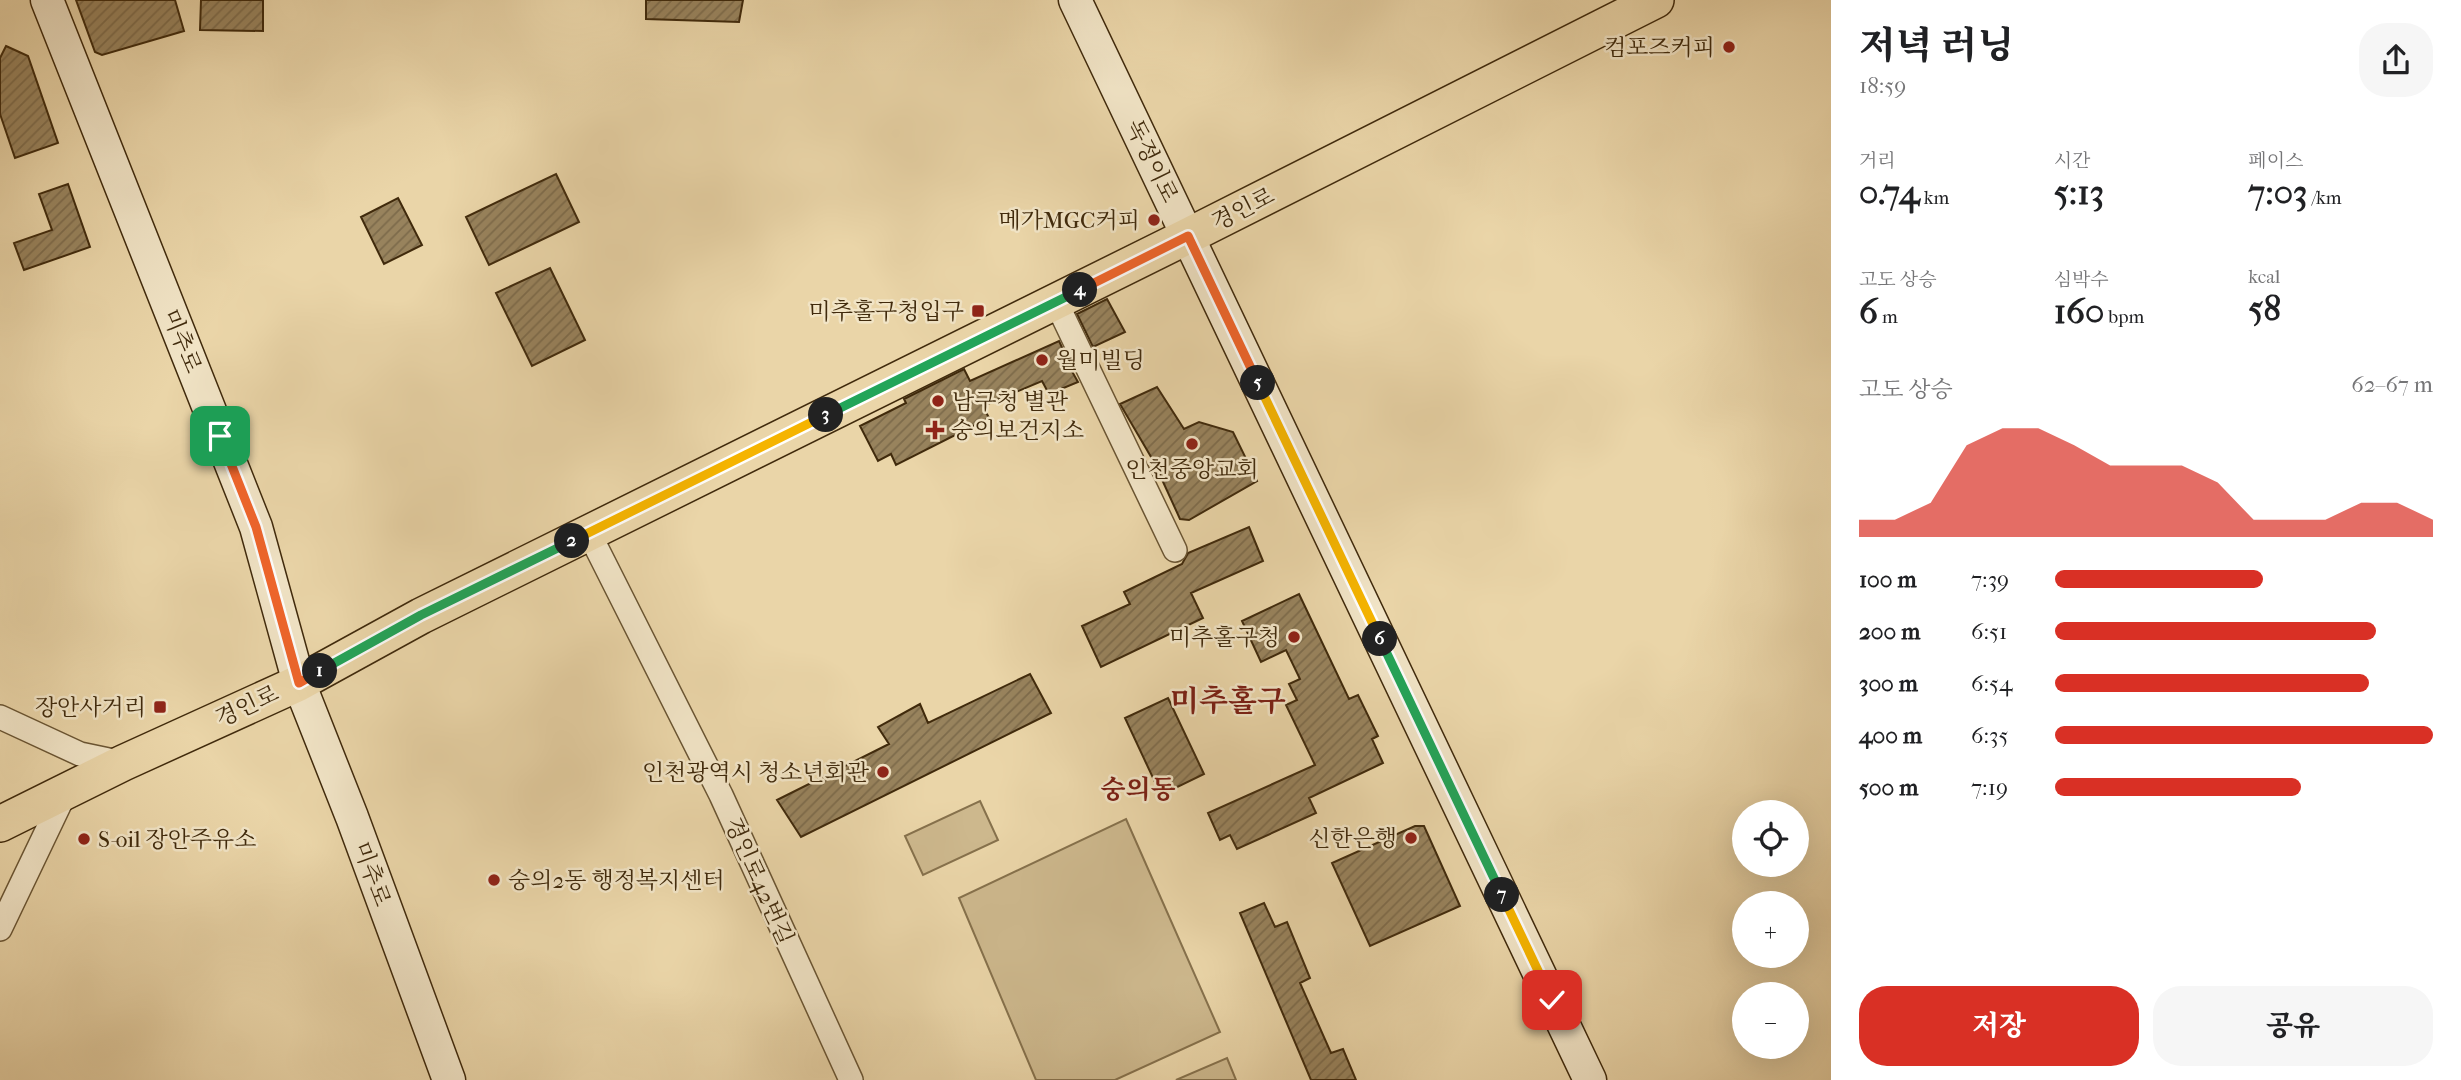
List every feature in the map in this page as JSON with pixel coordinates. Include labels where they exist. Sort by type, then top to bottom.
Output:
[{"type":"main road","name":"경인로","points":[[0,824],[123,763],[299,683],[421,615],[1056,302],[1656,0]]},
{"type":"street","name":"미추로","points":[[47,0],[256,527],[299,683],[352,817],[449,1080]]},
{"type":"street","name":"독정이로","points":[[1075,0],[1590,1080]]},
{"type":"street","points":[[1056,302],[1175,550]]},
{"type":"street","name":"경인로42번길","points":[[589,533],[721,796],[851,1080]]},
{"type":"street","points":[[0,717],[94,759],[123,763]]},
{"type":"street","points":[[0,929],[68,774],[67,755],[60,746]]},
{"type":"shaded area","points":[[980,801],[998,840],[923,875],[905,836]]},
{"type":"shaded area","points":[[1126,819],[1220,1032],[1115,1080],[1036,1080],[959,898]]},
{"type":"shaded area","points":[[1227,1058],[1236,1080],[1176,1080]]},
{"type":"building","points":[[76,0],[175,0],[184,31],[102,55],[95,52]]},
{"type":"building","points":[[201,0],[263,0],[263,31],[200,30]]},
{"type":"building","points":[[646,0],[743,0],[739,22],[646,19]]},
{"type":"building","points":[[6,46],[28,56],[58,143],[15,158],[0,114],[0,58]]},
{"type":"building","points":[[556,174],[579,222],[489,265],[466,217]]},
{"type":"building","points":[[68,184],[90,247],[24,270],[14,243],[52,230],[39,194]]},
{"type":"building","points":[[398,198],[422,245],[384,264],[361,217]]},
{"type":"building","points":[[550,268],[585,340],[532,366],[496,293]]},
{"type":"building","points":[[1107,299],[1125,332],[1093,347],[1077,314]]},
{"type":"building","points":[[1059,341],[1067,358],[1065,359],[1078,382],[1049,394],[1042,381],[983,406],[989,418],[896,465],[891,454],[878,461],[860,426],[906,403],[904,399],[964,369],[970,381]]},
{"type":"building","name":"인천중앙교회","points":[[1157,387],[1184,429],[1199,422],[1233,432],[1257,481],[1189,520],[1180,519],[1154,462],[1120,404]]},
{"type":"building","points":[[1249,527],[1263,561],[1191,593],[1203,618],[1101,667],[1082,626],[1130,604],[1124,592],[1182,564],[1188,553]]},
{"type":"building","points":[[1299,594],[1349,699],[1358,695],[1378,736],[1372,739],[1383,763],[1309,798],[1316,813],[1237,849],[1230,835],[1220,840],[1208,813],[1315,765],[1286,705],[1297,700],[1289,684],[1300,679],[1286,650],[1261,662],[1242,621]]},
{"type":"building","name":"인천광역시 청소년회관","points":[[1030,674],[1051,713],[801,837],[777,800],[889,744],[878,727],[920,704],[928,723]]},
{"type":"building","points":[[1168,698],[1204,774],[1161,795],[1125,718]]},
{"type":"building","points":[[1415,826],[1424,826],[1460,906],[1370,946],[1332,863]]},
{"type":"building","points":[[1264,903],[1275,927],[1287,922],[1310,978],[1300,983],[1331,1053],[1343,1049],[1356,1080],[1311,1080],[1240,913]]},
{"type":"place","name":"컴포즈커피","points":[[1729,47]]},
{"type":"place","name":"메가MGC커피","points":[[1154,220]]},
{"type":"place","name":"미추홀구청입구","points":[[978,311]]},
{"type":"place","name":"월미빌딩","points":[[1042,360]]},
{"type":"place","name":"남구청 별관","points":[[938,401]]},
{"type":"place","name":"숭의보건지소","points":[[935,430]]},
{"type":"place","name":"인천중앙교회","points":[[1192,444]]},
{"type":"place","name":"미추홀구청","points":[[1294,637]]},
{"type":"place","name":"장안사거리","points":[[160,707]]},
{"type":"place","name":"인천광역시 청소년회관","points":[[883,772]]},
{"type":"place","name":"신한은행","points":[[1411,838]]},
{"type":"place","name":"S-oil 장안주유소","points":[[84,839]]},
{"type":"place","name":"숭의2동 행정복지센터","points":[[494,880]]},
{"type":"district","name":"미추홀구","points":[[1228,701]]},
{"type":"district","name":"숭의동","points":[[1138,789]]},
{"type":"route","points":[[220,436],[256,527],[299,683],[421,615],[1188,236],[1552,1000]]}]
